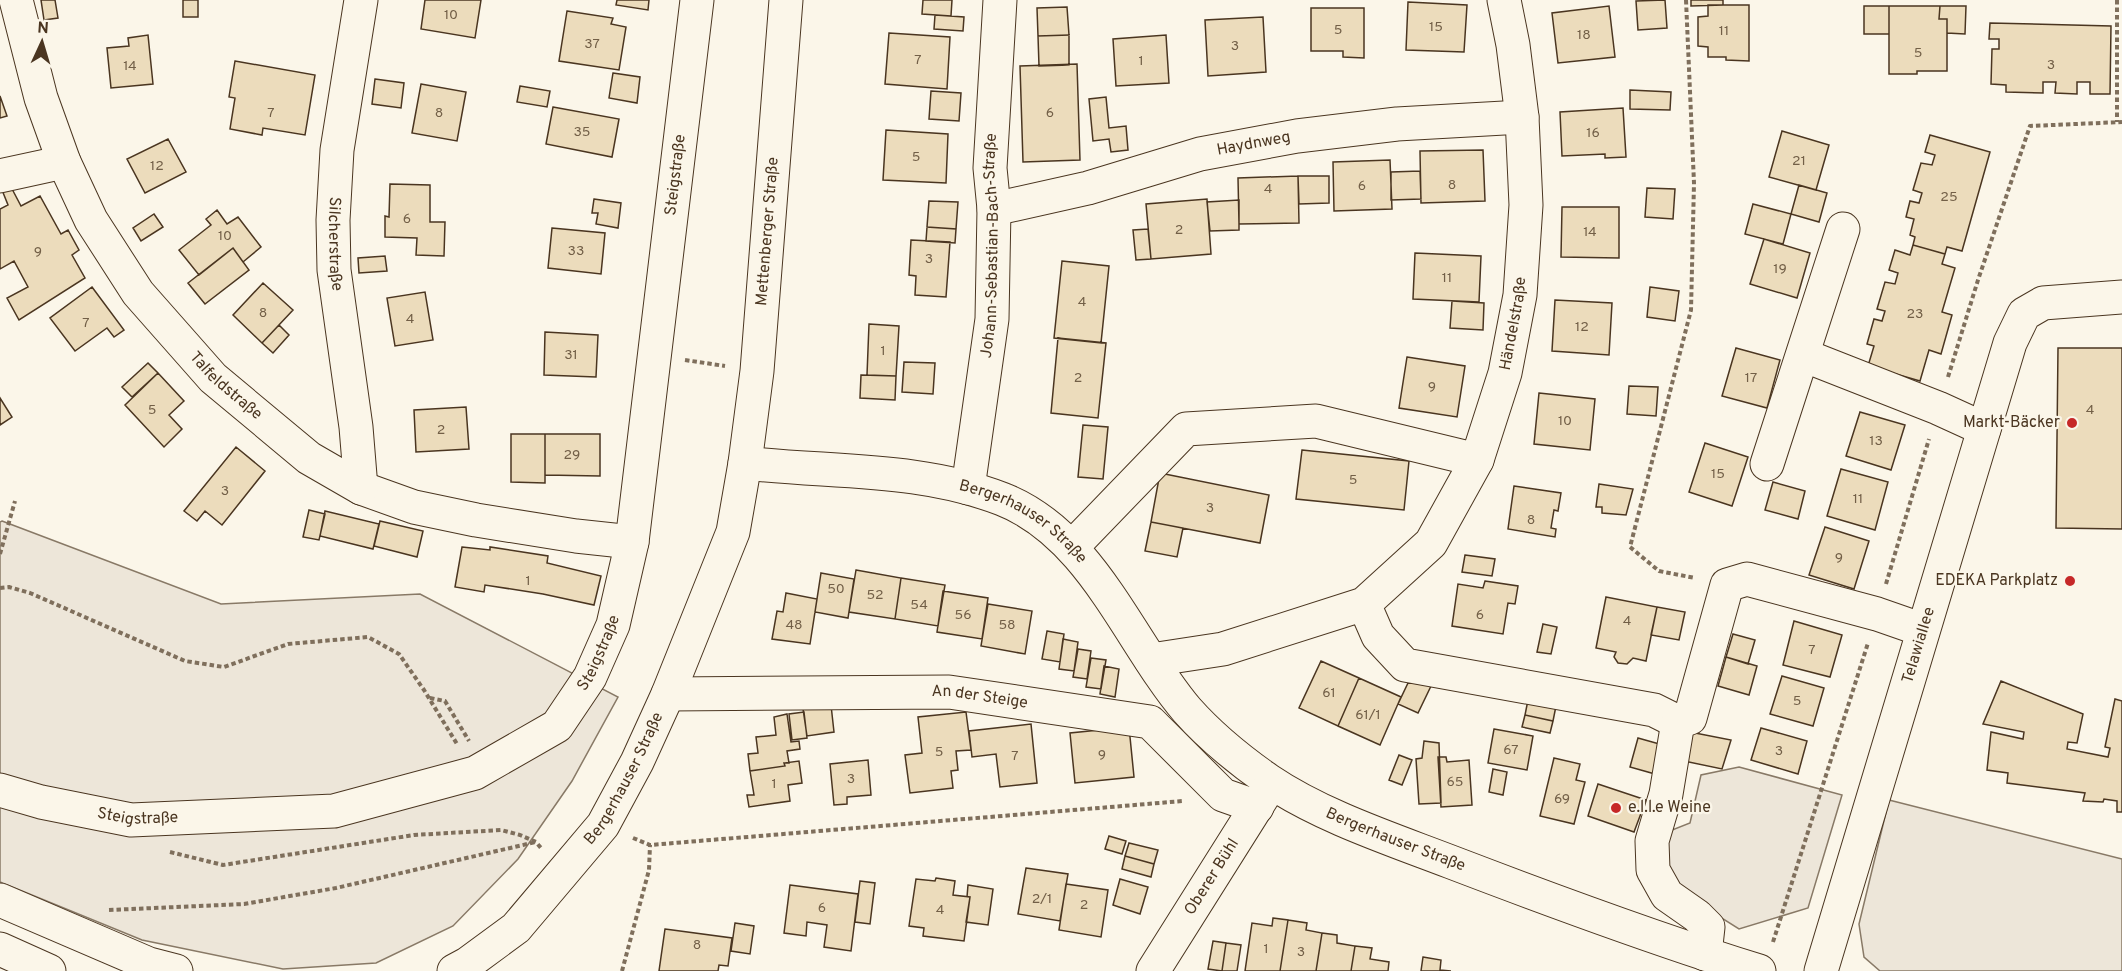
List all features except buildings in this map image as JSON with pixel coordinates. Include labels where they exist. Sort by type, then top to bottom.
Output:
[{"type":"street","name":"Talfeldstraße","points":[[16,0],[42,98],[64,162],[91,219],[138,294],[213,378],[309,458],[361,488],[414,507],[476,520],[576,536],[632,542]]},
{"type":"street","name":"Silcherstraße","points":[[361,0],[338,150],[333,220],[334,270],[356,427],[361,488]]},
{"type":"street","name":"Steigstraße","points":[[0,790],[41,802],[131,820],[334,811],[480,770],[557,726],[590,677],[613,625],[632,542],[697,0]]},
{"type":"street","name":"Mettenberger Straße","points":[[745,463],[757,371],[786,0]]},
{"type":"street","name":"Johann-Sebastian-Bach-Straße","points":[[968,488],[992,319],[994,209],[990,168],[1000,0]]},
{"type":"street","name":"Händelstraße","points":[[1151,660],[1223,649],[1364,604],[1431,543],[1477,460],[1505,373],[1520,295],[1526,205],[1522,117],[1513,45],[1504,0]]},
{"type":"street","name":"Haydnweg","points":[[994,209],[1088,188],[1200,153],[1297,136],[1397,124],[1522,117]]},
{"type":"street","points":[[0,176],[64,162]]},
{"type":"street","points":[[1767,464],[1843,229]]},
{"type":"street","name":"Telawiallee","points":[[1821,971],[2010,343],[2024,314],[2043,303],[2122,297]]},
{"type":"street","points":[[1803,356],[1938,408],[1984,429]]},
{"type":"street","points":[[1072,547],[1186,429],[1316,421],[1477,460]]},
{"type":"street","name":"Bergerhauser Straße","points":[[454,971],[516,928],[603,825],[637,762],[668,694],[733,532],[745,463],[897,474],[968,488],[1005,500],[1040,520],[1072,547],[1113,601],[1186,709],[1264,795],[1332,814],[1496,880],[1705,954],[1765,959]]},
{"type":"street","points":[[1364,604],[1378,636],[1405,665],[1654,710],[1678,722],[1690,718],[1727,585],[1747,579],[1877,614],[1923,630]]},
{"type":"street","name":"An der Steige","points":[[668,694],[949,692],[1150,722],[1223,795],[1264,795]]},
{"type":"street","points":[[1678,722],[1666,794],[1652,842],[1653,870],[1667,895],[1697,916],[1708,927],[1705,954]]},
{"type":"street","name":"Oberer Bühl","points":[[1153,971],[1264,795]]},
{"type":"street","points":[[0,900],[149,964],[176,971]]},
{"type":"street","points":[[0,949],[49,971]]},
{"type":"path","points":[[1686,0],[1694,183],[1691,310],[1630,547],[1659,571],[1727,585]]},
{"type":"path","points":[[1765,959],[1877,614],[1978,280],[2030,126],[2120,122],[2116,0]]},
{"type":"path","points":[[654,356],[757,371]]},
{"type":"path","points":[[0,554],[15,501]]},
{"type":"path","points":[[0,588],[9,587],[30,593],[185,661],[224,667],[288,644],[368,637],[399,654],[480,770]]},
{"type":"path","points":[[430,698],[445,701],[480,770]]},
{"type":"path","points":[[603,825],[650,845],[1183,801]]},
{"type":"path","points":[[101,910],[244,904],[336,888],[536,842],[542,848]]},
{"type":"path","points":[[622,971],[649,870],[650,845]]},
{"type":"shaded area","points":[[0,522],[221,604],[420,594],[618,697],[572,781],[518,859],[453,926],[376,963],[283,969],[142,940],[0,882]]},
{"type":"shaded area","points":[[1739,767],[1842,795],[1808,908],[1739,929],[1666,883],[1662,834],[1690,823],[1701,775]]},
{"type":"shaded area","points":[[1889,800],[2122,859],[2122,971],[1880,971],[1864,957],[1859,924]]},
{"type":"place","name":"Markt-Bäcker","points":[[2072,423]]},
{"type":"place","name":"EDEKA Parkplatz","points":[[2070,581]]},
{"type":"place","name":"e.l.l.e Weine","points":[[1616,808]]}]
